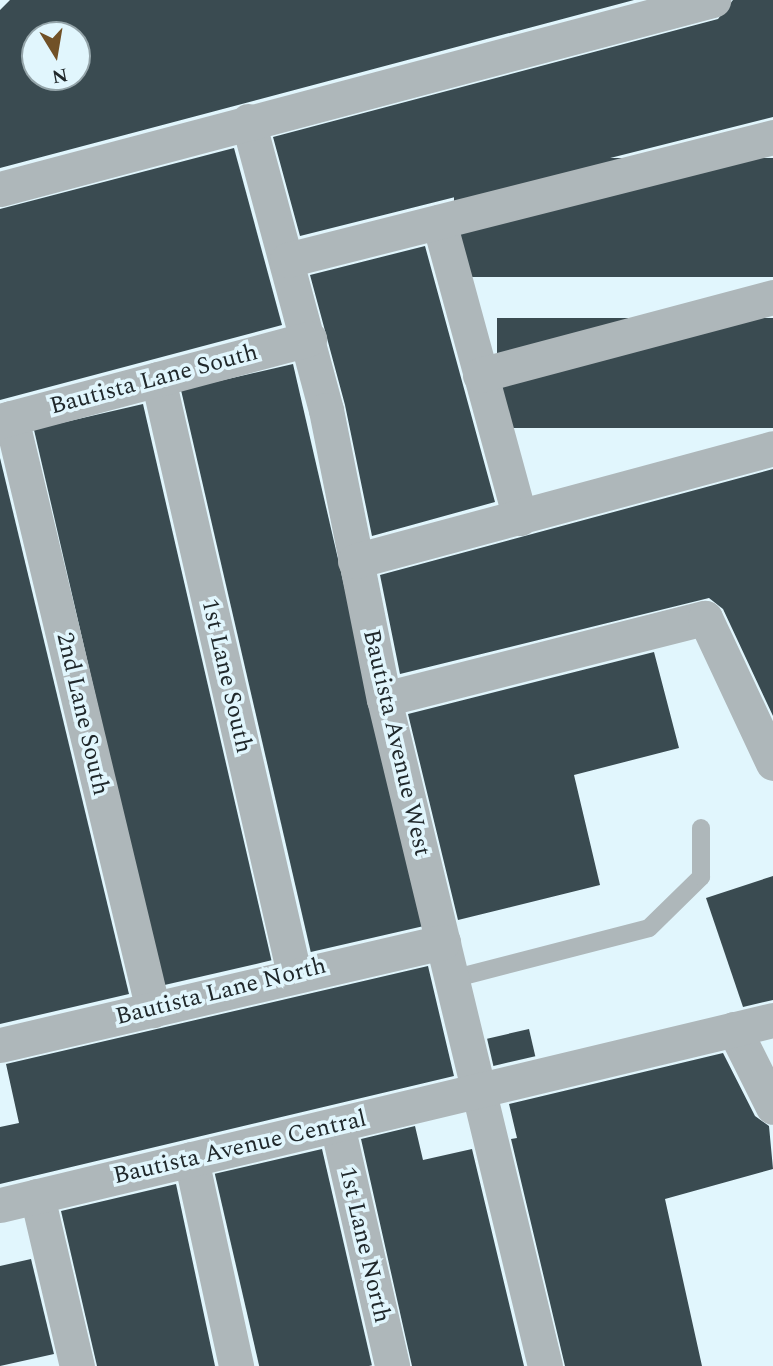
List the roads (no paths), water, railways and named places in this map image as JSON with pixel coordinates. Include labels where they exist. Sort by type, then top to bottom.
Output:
[{"type":"street","points":[[0,190],[248,121],[713,0]]},
{"type":"street","name":"Bautista Avenue West","points":[[248,121],[309,339],[384,699],[545,1366]]},
{"type":"street","points":[[287,260],[773,138]]},
{"type":"street","points":[[439,222],[520,518]]},
{"type":"street","points":[[480,375],[773,297]]},
{"type":"street","name":"Bautista Lane South","points":[[6,419],[309,339]]},
{"type":"street","name":"1st Lane South","points":[[158,379],[293,974]]},
{"type":"street","name":"2nd Lane South","points":[[6,419],[153,1010]]},
{"type":"street","points":[[355,561],[773,448]]},
{"type":"street","points":[[384,699],[705,618],[773,763]]},
{"type":"street","name":"Bautista Lane North","points":[[1,1039],[153,1010],[293,974],[443,942]]},
{"type":"street","name":"Bautista Avenue Central","points":[[0,1205],[481,1093],[773,1020]]},
{"type":"street","points":[[734,1029],[773,1107]]},
{"type":"street","name":"1st Lane North","points":[[337,1125],[392,1366]]},
{"type":"street","points":[[191,1160],[236,1366]]},
{"type":"street","points":[[37,1196],[77,1366]]},
{"type":"lane","points":[[452,979],[649,928],[701,877],[701,828]]}]
